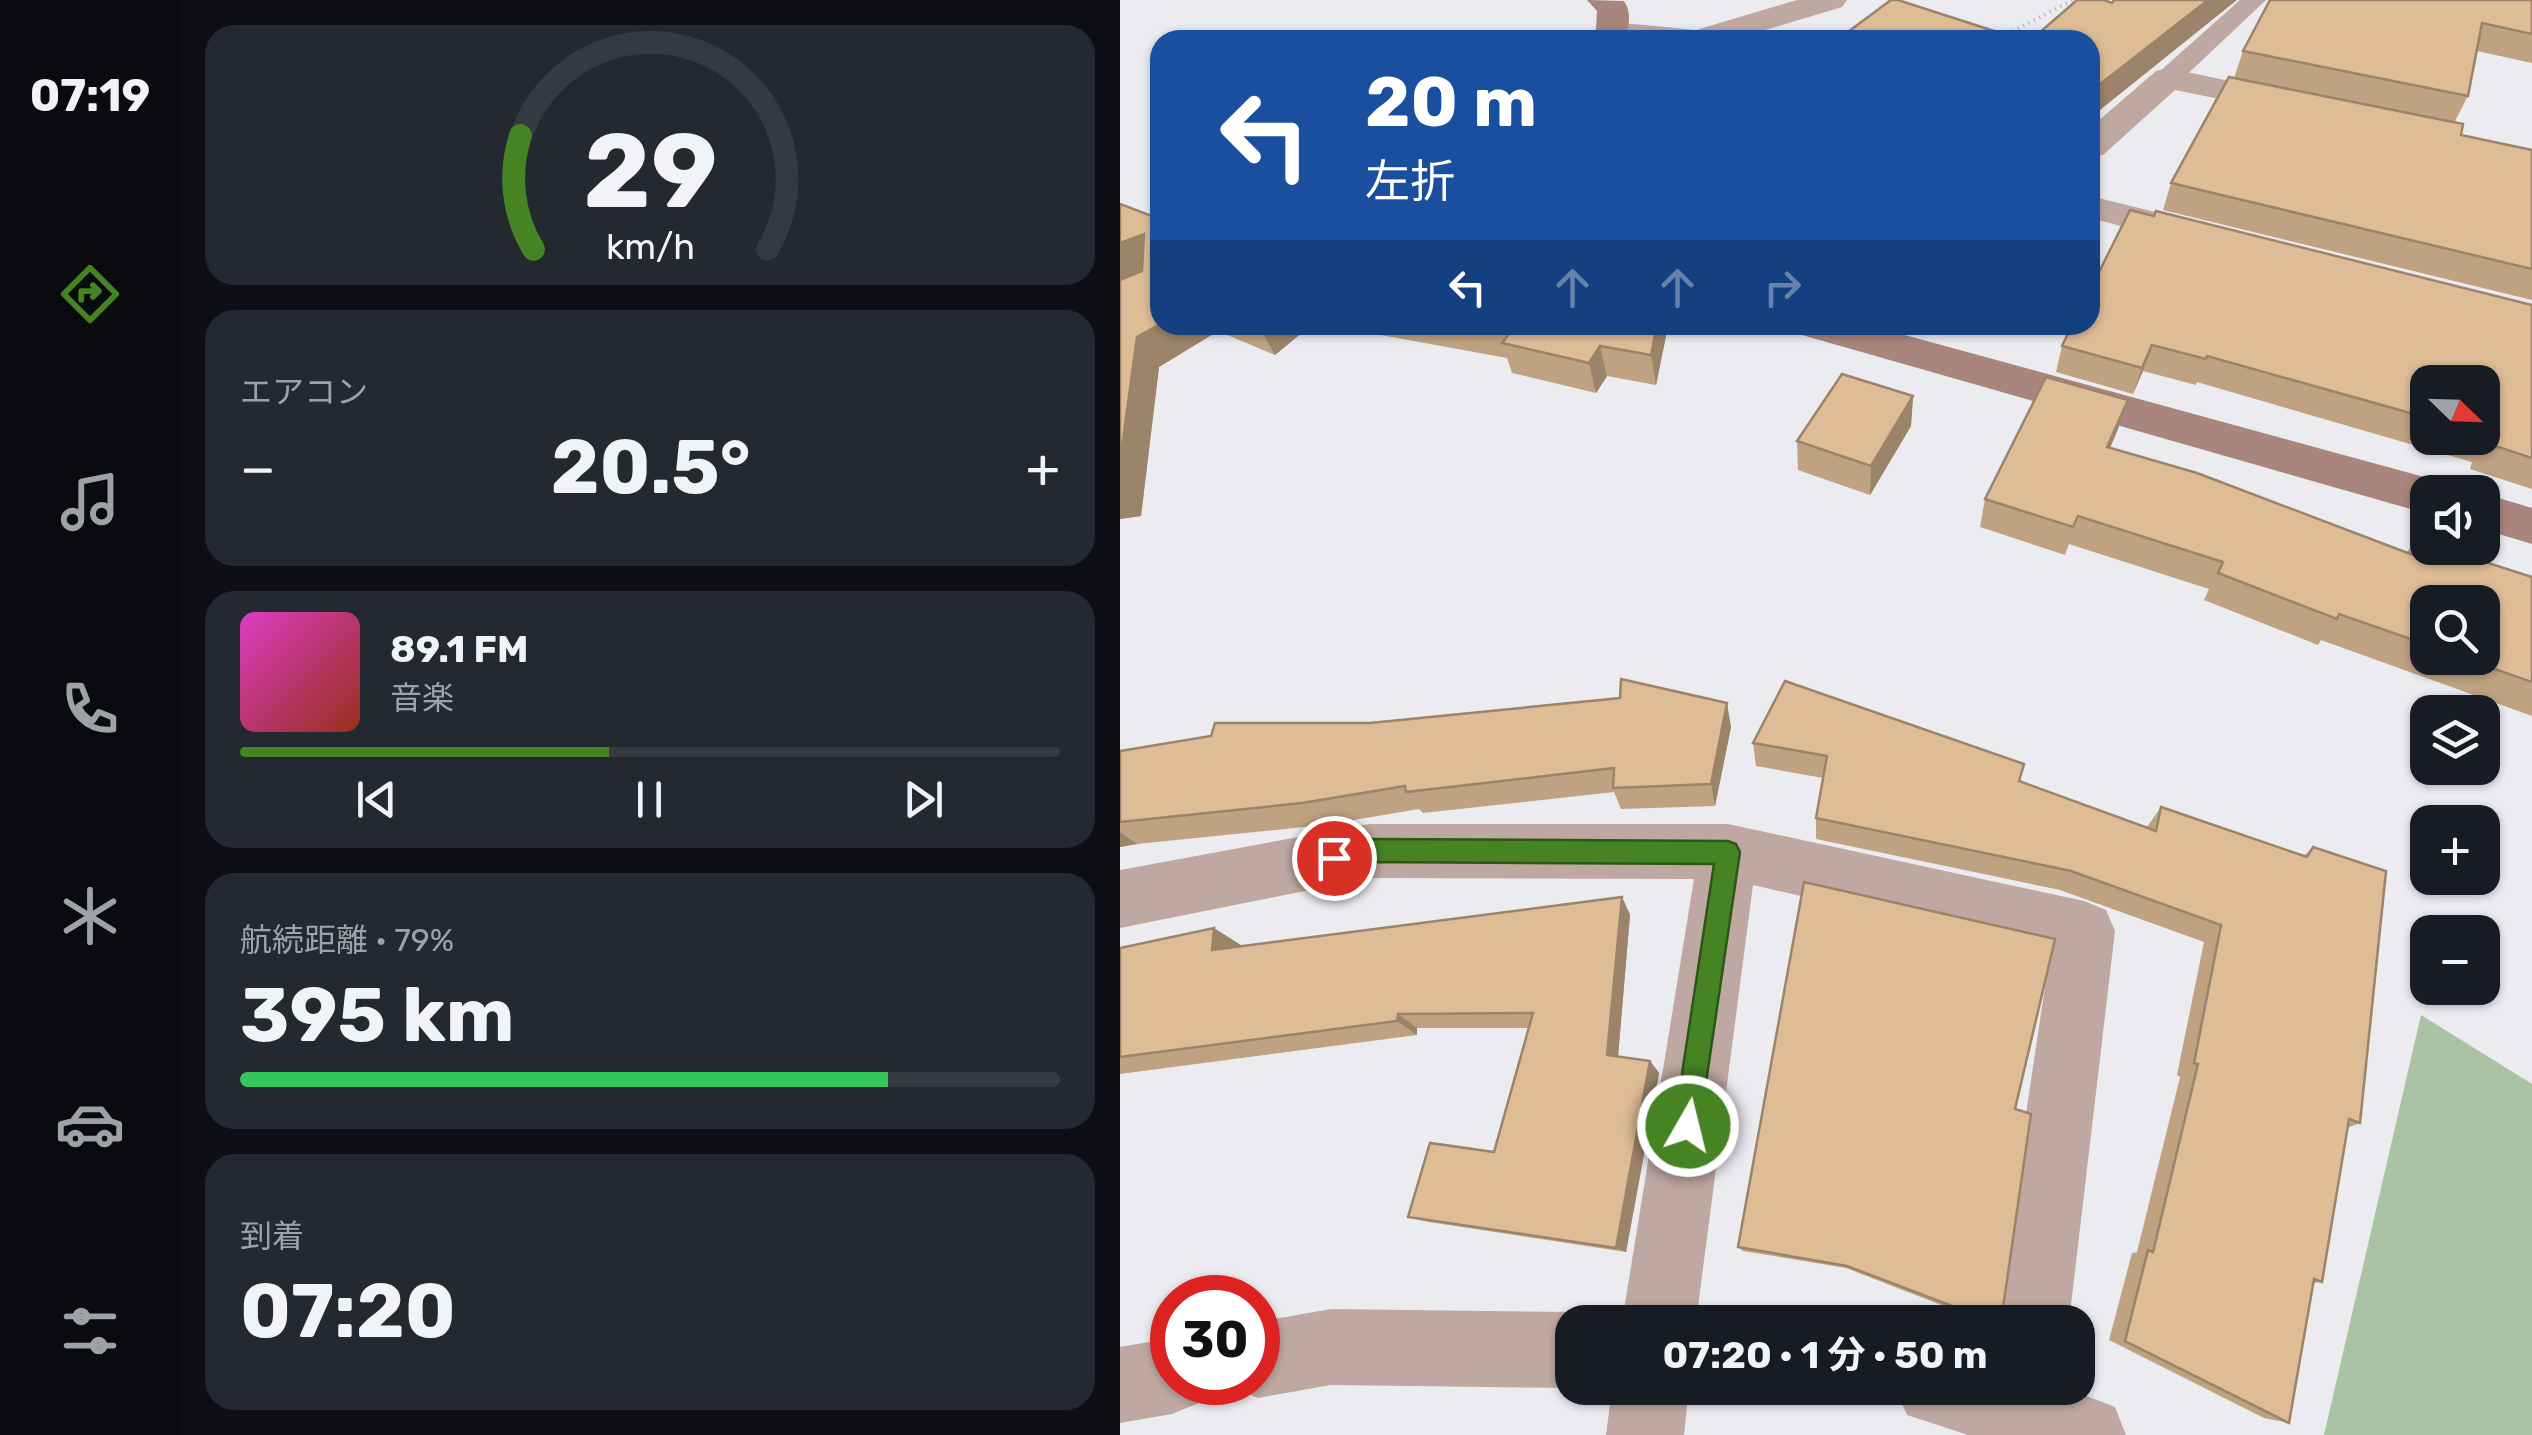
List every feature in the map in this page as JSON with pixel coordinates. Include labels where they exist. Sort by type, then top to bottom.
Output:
[{"type":"street","points":[[1603,0],[1613,8],[1608,30]]},
{"type":"street","points":[[1731,30],[1832,0]]},
{"type":"street","points":[[2100,138],[2168,78],[2322,110]]},
{"type":"street","points":[[2100,210],[2244,246]]},
{"type":"street","points":[[1853,335],[2410,491]]},
{"type":"street","points":[[2500,516],[2532,526]]},
{"type":"street","points":[[1120,898],[1370,850],[1728,852],[2084,931],[2034,1305]]},
{"type":"street","points":[[1661,1305],[1728,852]]},
{"type":"street","points":[[1280,1356],[1331,1347],[1555,1350]]},
{"type":"street","points":[[1120,1385],[1150,1380]]},
{"type":"street","points":[[1644,1435],[1648,1405]]},
{"type":"street","points":[[2018,1405],[2043,1410]]},
{"type":"lane","points":[[2168,78],[2254,0]]},
{"type":"path","points":[[2017,30],[2073,0]]},
{"type":"green space","points":[[2421,1015],[2532,1084],[2532,1435],[2324,1435]]},
{"type":"building","points":[[1891,0],[1898,0],[1991,30],[1850,30]]},
{"type":"building","points":[[2077,0],[2208,0],[2100,84],[2100,30],[2042,30]]},
{"type":"building","points":[[2270,0],[2532,0],[2532,34],[2482,23],[2468,96],[2243,51]]},
{"type":"building","points":[[2229,77],[2463,124],[2461,135],[2532,150],[2532,269],[2171,183]]},
{"type":"building","points":[[1120,204],[1150,215],[1150,330],[1137,337],[1120,462],[1120,280],[1142,271],[1144,234],[1120,243]]},
{"type":"building","points":[[2130,210],[2154,216],[2156,211],[2532,305],[2532,458],[2500,448],[2500,365],[2410,365],[2410,413],[2207,356],[2206,359],[2152,345],[2142,368],[2062,346],[2067,335],[2100,335],[2100,270]]},
{"type":"building","points":[[1508,335],[1655,335],[1651,355],[1600,346],[1589,363],[1502,343]]},
{"type":"building","points":[[1842,374],[1913,396],[1871,466],[1797,441]]},
{"type":"building","points":[[2046,377],[2128,400],[2107,447],[2197,473],[2410,554],[2410,565],[2495,565],[2532,577],[2532,682],[2500,671],[2500,585],[2410,585],[2410,639],[2339,614],[2337,619],[2218,573],[2223,562],[2078,516],[2073,527],[1985,499]]},
{"type":"building","points":[[1621,679],[1727,703],[1711,784],[1613,788],[1614,768],[1406,792],[1405,786],[1302,803],[1120,822],[1120,751],[1211,736],[1215,723],[1370,723],[1620,698]]},
{"type":"building","points":[[1785,681],[2024,764],[2019,781],[2156,831],[2161,807],[2307,857],[2313,847],[2386,871],[2360,1123],[2349,1119],[2322,1282],[2314,1279],[2289,1423],[2125,1341],[2148,1250],[2153,1252],[2198,1064],[2194,1063],[2221,925],[2071,871],[1816,818],[1827,756],[1753,743]]},
{"type":"building","points":[[1804,882],[2055,939],[2015,1109],[2031,1114],[2003,1305],[1949,1305],[1847,1266],[1738,1247]]},
{"type":"building","points":[[1622,897],[1607,1055],[1650,1061],[1616,1248],[1408,1217],[1430,1143],[1494,1152],[1533,1013],[1398,1014],[1397,1021],[1120,1057],[1120,948],[1214,928],[1212,950]]},
{"type":"route","points":[[1334,858],[1370,850],[1728,852],[1688,1126]]}]
